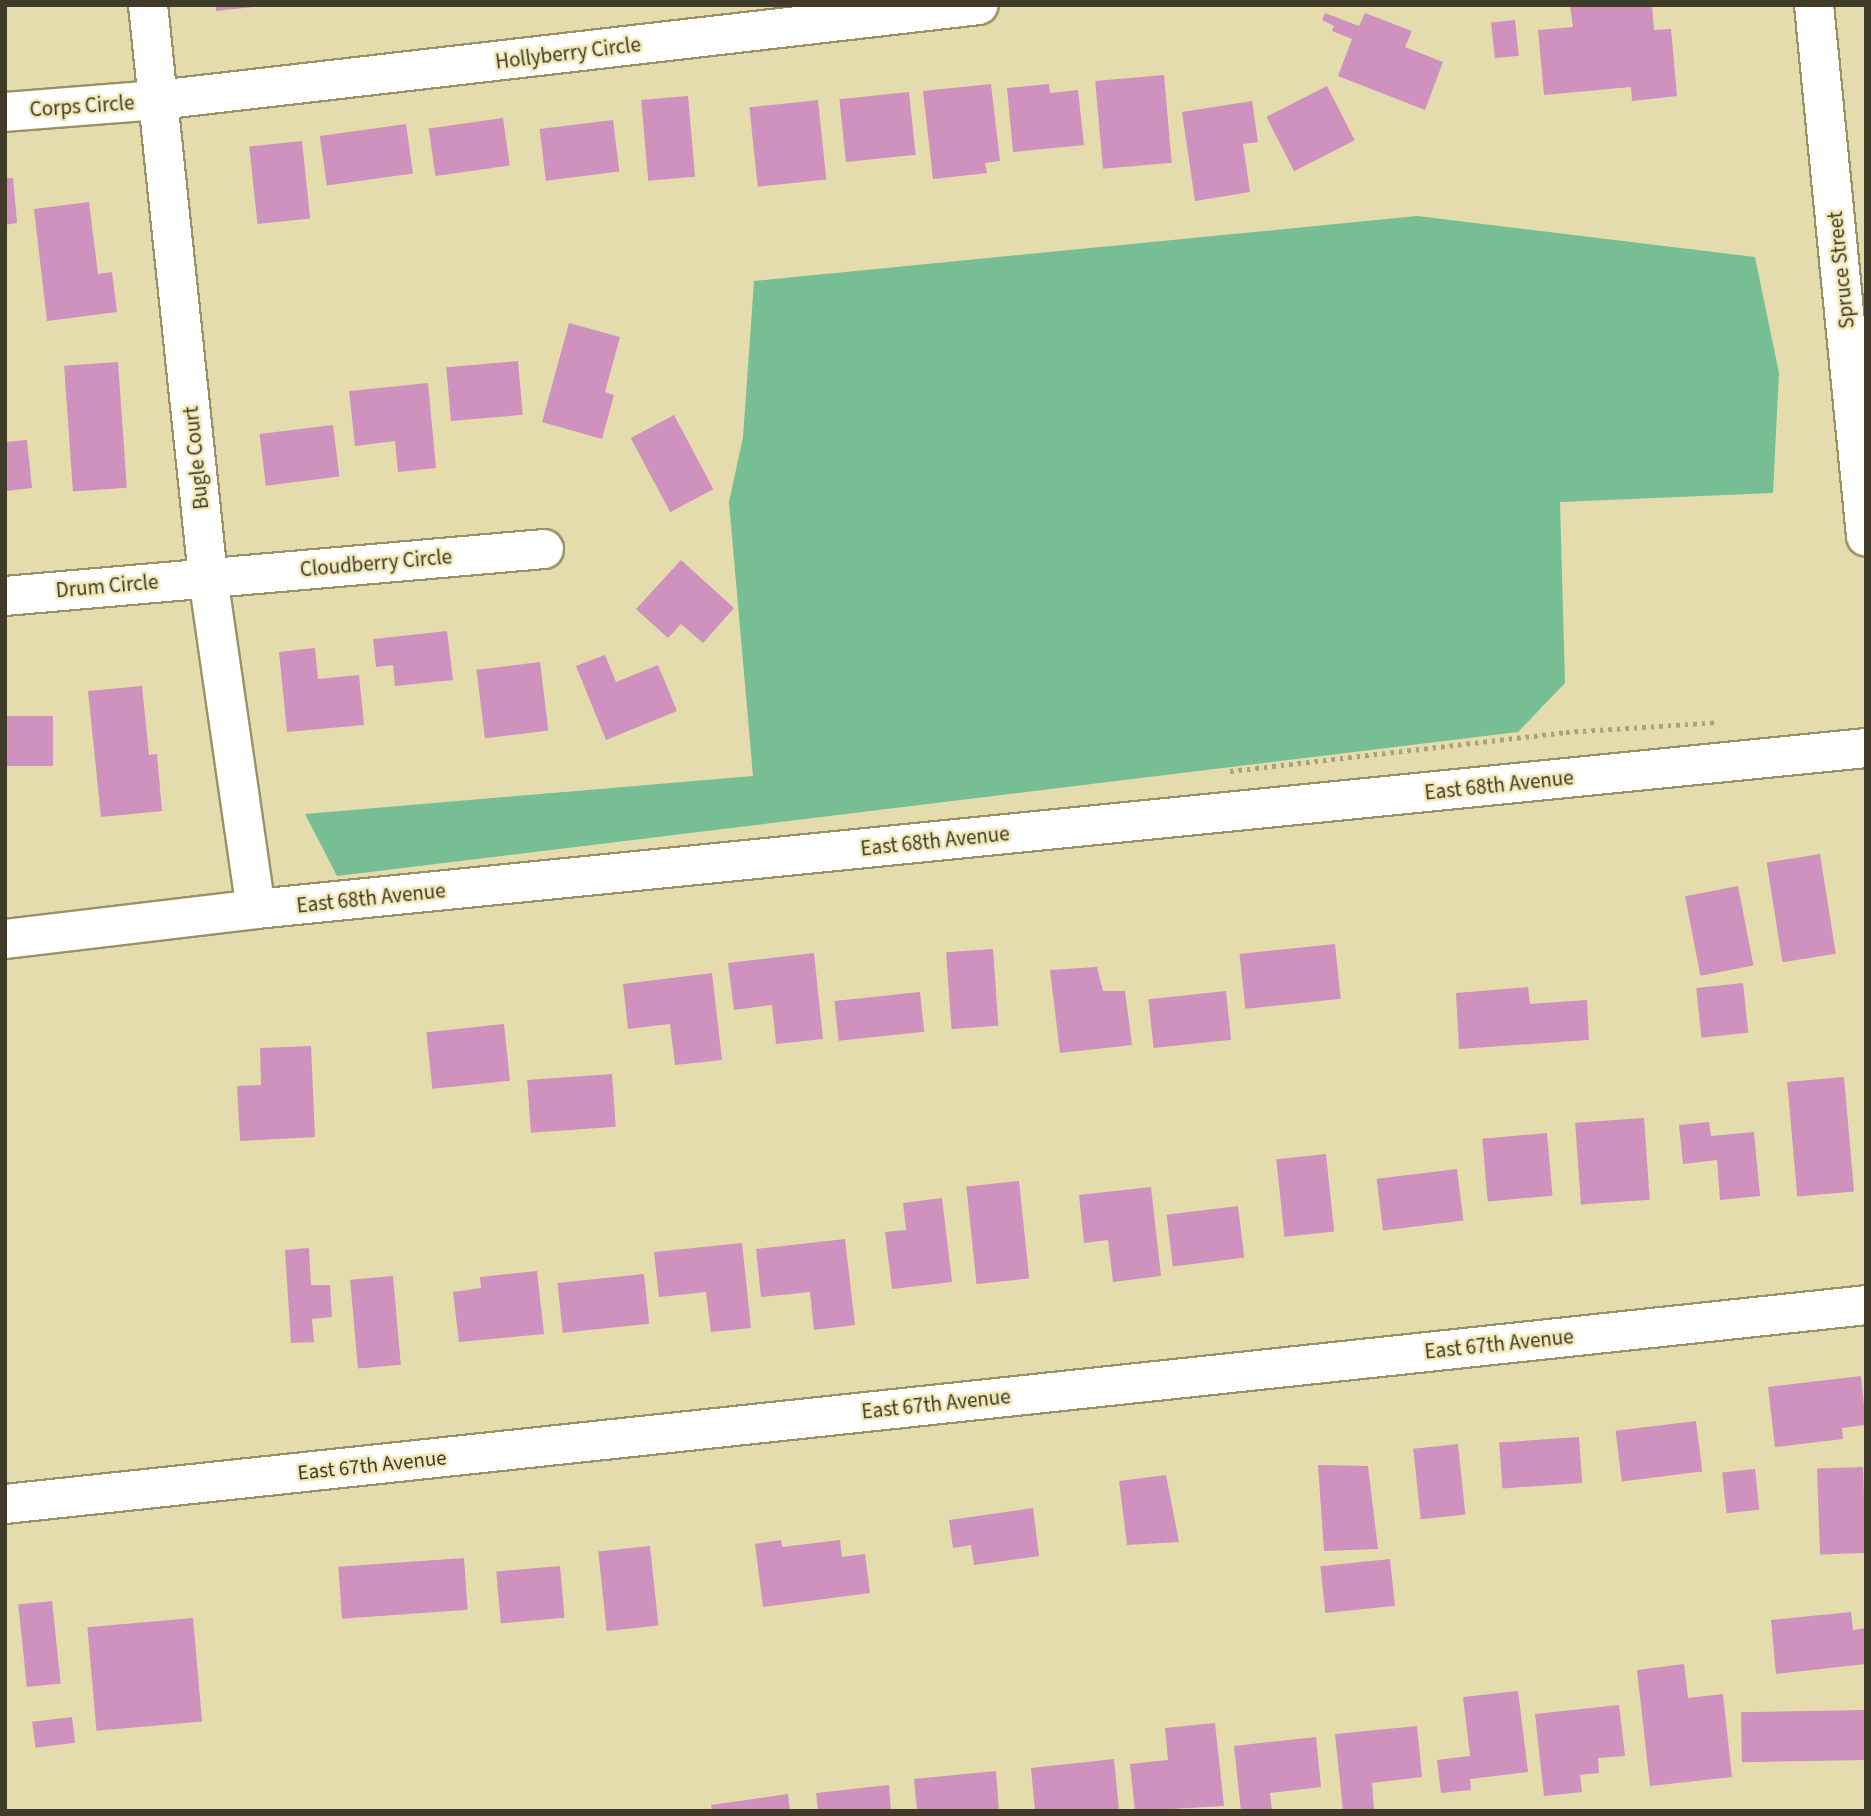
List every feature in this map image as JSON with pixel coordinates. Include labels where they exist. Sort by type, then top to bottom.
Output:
[{"type":"street","name":"Bugle Court","points":[[148,5],[208,577],[256,909]]},
{"type":"street","name":"Hollyberry Circle","points":[[158,100],[979,5]]},
{"type":"street","name":"Spruce Street","points":[[1814,5],[1866,536]]},
{"type":"street","name":"Corps Circle","points":[[5,112],[158,100]]},
{"type":"street","name":"Cloudberry Circle","points":[[208,577],[544,549]]},
{"type":"street","name":"Drum Circle","points":[[5,596],[208,577]]},
{"type":"street","name":"East 68th Avenue","points":[[5,939],[256,909],[1866,748]]},
{"type":"street","name":"East 67th Avenue","points":[[5,1504],[1866,1305]]},
{"type":"green space","points":[[1417,216],[1755,257],[1779,373],[1773,493],[1560,502],[1565,683],[1518,732],[337,876],[305,814],[753,776],[729,502],[743,437],[754,281]]},
{"type":"building","points":[[216,5],[253,5],[253,7],[216,11]]},
{"type":"building","points":[[1570,5],[1652,5],[1654,30],[1671,29],[1677,96],[1632,101],[1631,87],[1544,95],[1538,30],[1573,27]]},
{"type":"building","points":[[1325,13],[1359,26],[1365,13],[1412,31],[1405,47],[1443,62],[1425,110],[1338,76],[1352,39],[1332,31],[1334,26],[1322,20]]},
{"type":"building","points":[[1515,20],[1519,56],[1495,58],[1491,23]]},
{"type":"building","points":[[1164,75],[1172,163],[1103,169],[1095,81]]},
{"type":"building","points":[[991,84],[1000,161],[985,163],[987,173],[933,179],[923,91]]},
{"type":"building","points":[[1049,84],[1050,93],[1078,90],[1084,145],[1013,152],[1007,88]]},
{"type":"building","points":[[1327,86],[1355,140],[1294,171],[1266,117]]},
{"type":"building","points":[[909,92],[916,155],[846,162],[839,99]]},
{"type":"building","points":[[688,96],[695,177],[648,181],[641,100]]},
{"type":"building","points":[[818,100],[826,180],[758,187],[749,107]]},
{"type":"building","points":[[1252,101],[1258,142],[1243,144],[1250,192],[1195,201],[1182,112]]},
{"type":"building","points":[[503,118],[510,166],[435,176],[429,128]]},
{"type":"building","points":[[613,120],[619,172],[546,181],[540,129]]},
{"type":"building","points":[[406,124],[413,174],[327,186],[320,136]]},
{"type":"building","points":[[302,141],[310,219],[257,224],[249,147]]},
{"type":"building","points":[[5,178],[13,178],[17,223],[5,225]]},
{"type":"building","points":[[89,202],[98,274],[112,272],[117,312],[47,321],[34,209]]},
{"type":"building","points":[[569,323],[620,337],[605,392],[614,395],[602,439],[542,422]]},
{"type":"building","points":[[518,361],[523,415],[451,421],[446,367]]},
{"type":"building","points":[[118,362],[127,488],[73,491],[64,366]]},
{"type":"building","points":[[428,383],[436,468],[398,472],[395,441],[355,446],[349,391]]},
{"type":"building","points":[[674,415],[713,489],[670,512],[631,438]]},
{"type":"building","points":[[333,425],[339,477],[266,486],[260,434]]},
{"type":"building","points":[[27,440],[32,488],[5,491],[5,442]]},
{"type":"building","points":[[681,560],[734,608],[703,643],[681,624],[668,638],[636,609]]},
{"type":"building","points":[[447,631],[453,680],[395,686],[393,665],[376,667],[373,639]]},
{"type":"building","points":[[315,648],[318,679],[359,675],[364,725],[287,732],[279,652]]},
{"type":"building","points":[[605,655],[616,682],[658,665],[677,711],[606,740],[576,666]]},
{"type":"building","points":[[540,662],[548,730],[485,738],[476,670]]},
{"type":"building","points":[[142,686],[149,755],[157,754],[162,811],[101,817],[88,691]]},
{"type":"building","points":[[5,716],[53,716],[53,766],[5,766]]},
{"type":"building","points":[[1820,854],[1836,954],[1782,962],[1767,862]]},
{"type":"building","points":[[1738,886],[1753,966],[1700,976],[1685,896]]},
{"type":"building","points":[[1335,944],[1341,999],[1245,1009],[1240,954]]},
{"type":"building","points":[[993,949],[998,1026],[951,1029],[946,952]]},
{"type":"building","points":[[814,953],[823,1039],[776,1044],[772,1005],[734,1010],[728,963]]},
{"type":"building","points":[[1097,967],[1103,991],[1125,991],[1132,1045],[1060,1053],[1050,970]]},
{"type":"building","points":[[712,973],[722,1060],[675,1065],[670,1024],[628,1029],[623,984]]},
{"type":"building","points":[[1743,983],[1748,1033],[1701,1038],[1696,988]]},
{"type":"building","points":[[1528,987],[1530,1004],[1587,1000],[1589,1040],[1459,1049],[1456,993]]},
{"type":"building","points":[[1226,991],[1231,1040],[1154,1048],[1148,999]]},
{"type":"building","points":[[920,992],[924,1032],[839,1041],[834,1001]]},
{"type":"building","points":[[504,1024],[510,1081],[432,1089],[426,1032]]},
{"type":"building","points":[[311,1046],[315,1137],[240,1141],[237,1086],[261,1085],[260,1048]]},
{"type":"building","points":[[612,1074],[616,1127],[531,1133],[527,1080]]},
{"type":"building","points":[[1844,1077],[1854,1192],[1797,1197],[1787,1082]]},
{"type":"building","points":[[1644,1118],[1650,1200],[1581,1205],[1575,1123]]},
{"type":"building","points":[[1709,1122],[1711,1136],[1754,1132],[1760,1196],[1720,1200],[1717,1160],[1683,1164],[1679,1125]]},
{"type":"building","points":[[1547,1133],[1552,1196],[1488,1201],[1482,1139]]},
{"type":"building","points":[[1326,1154],[1334,1232],[1284,1237],[1276,1159]]},
{"type":"building","points":[[1457,1169],[1463,1221],[1383,1230],[1377,1179]]},
{"type":"building","points":[[1019,1181],[1029,1278],[977,1284],[966,1187]]},
{"type":"building","points":[[1151,1187],[1161,1276],[1113,1282],[1108,1240],[1084,1243],[1079,1195]]},
{"type":"building","points":[[942,1198],[952,1282],[892,1289],[885,1232],[906,1230],[903,1203]]},
{"type":"building","points":[[1238,1206],[1244,1258],[1173,1266],[1167,1215]]},
{"type":"building","points":[[845,1239],[855,1325],[814,1330],[810,1292],[761,1297],[756,1249]]},
{"type":"building","points":[[742,1243],[751,1328],[711,1332],[706,1292],[659,1297],[654,1252]]},
{"type":"building","points":[[309,1248],[311,1285],[330,1285],[332,1317],[312,1319],[314,1342],[291,1343],[285,1250]]},
{"type":"building","points":[[537,1271],[544,1334],[459,1342],[453,1292],[481,1288],[480,1277]]},
{"type":"building","points":[[644,1274],[649,1324],[563,1333],[557,1283]]},
{"type":"building","points":[[393,1276],[401,1365],[358,1368],[350,1280]]},
{"type":"building","points":[[1861,1376],[1866,1425],[1842,1428],[1843,1439],[1775,1447],[1768,1387]]},
{"type":"building","points":[[1696,1421],[1702,1472],[1622,1481],[1616,1431]]},
{"type":"building","points":[[1579,1437],[1582,1483],[1502,1488],[1499,1443]]},
{"type":"building","points":[[1458,1444],[1465,1515],[1421,1519],[1413,1449]]},
{"type":"building","points":[[1318,1465],[1368,1466],[1378,1549],[1324,1551]]},
{"type":"building","points":[[1863,1467],[1866,1553],[1820,1555],[1817,1469]]},
{"type":"building","points":[[1755,1469],[1759,1510],[1726,1513],[1722,1472]]},
{"type":"building","points":[[1166,1475],[1179,1542],[1127,1545],[1119,1481]]},
{"type":"building","points":[[1033,1508],[1039,1556],[974,1565],[971,1545],[953,1548],[949,1520]]},
{"type":"building","points":[[781,1540],[782,1547],[840,1540],[842,1557],[865,1554],[870,1593],[763,1607],[755,1544]]},
{"type":"building","points":[[650,1546],[658,1626],[607,1631],[598,1551]]},
{"type":"building","points":[[464,1558],[468,1610],[342,1619],[338,1567]]},
{"type":"building","points":[[1390,1559],[1395,1606],[1325,1613],[1320,1566]]},
{"type":"building","points":[[560,1566],[565,1618],[501,1623],[496,1572]]},
{"type":"building","points":[[52,1601],[61,1684],[27,1687],[18,1605]]},
{"type":"building","points":[[1851,1612],[1853,1630],[1866,1628],[1866,1664],[1776,1674],[1771,1620]]},
{"type":"building","points":[[193,1618],[202,1722],[96,1731],[87,1627]]},
{"type":"building","points":[[1684,1664],[1688,1698],[1723,1694],[1732,1777],[1650,1786],[1637,1670]]},
{"type":"building","points":[[1518,1691],[1528,1772],[1470,1779],[1471,1790],[1441,1793],[1437,1760],[1470,1756],[1463,1697]]},
{"type":"building","points":[[1619,1705],[1625,1756],[1598,1758],[1599,1773],[1580,1775],[1582,1792],[1544,1796],[1535,1714]]},
{"type":"building","points":[[1865,1710],[1866,1760],[1742,1762],[1741,1712]]},
{"type":"building","points":[[72,1717],[75,1743],[35,1748],[32,1722]]},
{"type":"building","points":[[1215,1723],[1224,1806],[1135,1811],[1130,1764],[1168,1760],[1165,1728]]},
{"type":"building","points":[[1417,1726],[1422,1777],[1372,1783],[1374,1811],[1343,1811],[1335,1734]]},
{"type":"building","points":[[1316,1737],[1321,1787],[1270,1793],[1272,1811],[1241,1811],[1234,1746]]},
{"type":"building","points":[[1114,1759],[1119,1810],[1035,1811],[1031,1768]]},
{"type":"building","points":[[996,1771],[999,1811],[917,1811],[914,1779]]},
{"type":"building","points":[[889,1785],[891,1811],[818,1811],[816,1793]]},
{"type":"building","points":[[788,1794],[790,1811],[712,1811],[711,1805]]}]
